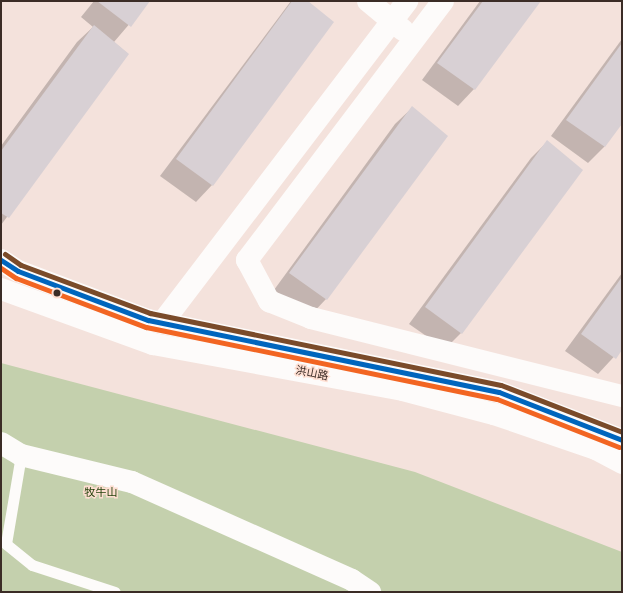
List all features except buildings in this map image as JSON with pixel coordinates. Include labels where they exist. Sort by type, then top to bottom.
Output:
[{"type":"street","points":[[368,1],[414,39]]},
{"type":"street","points":[[162,323],[407,1]]},
{"type":"street","points":[[443,1],[248,260],[269,301],[311,318],[622,396]]},
{"type":"street","name":"洪山路","points":[[1,260],[18,271],[162,323],[498,392],[622,440]]},
{"type":"street","name":"洪山路","points":[[1,289],[57,312],[152,344],[403,390],[494,414],[596,449],[622,463]]},
{"type":"street","points":[[1,443],[21,455],[132,482],[352,580],[370,592]]},
{"type":"lane","points":[[21,455],[6,544],[32,565],[115,592]]},
{"type":"green space","name":"牧牛山","points":[[1,363],[415,472],[622,552],[622,592],[1,592]]},
{"type":"transit line","points":[[5,254],[21,265],[150,313],[501,385],[622,432]]},
{"type":"transit line","points":[[1,260],[18,271],[148,320],[499,392],[622,440]]},
{"type":"transit line","points":[[1,268],[16,278],[146,327],[497,399],[619,447]]}]
